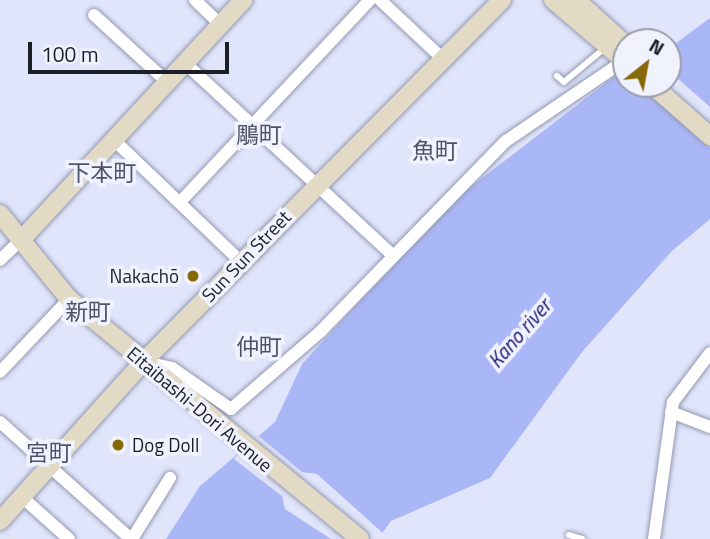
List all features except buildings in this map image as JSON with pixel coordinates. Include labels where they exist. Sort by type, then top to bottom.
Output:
[{"type":"main road","points":[[22,239],[243,0]]},
{"type":"main road","name":"Sun Sun Street","points":[[0,521],[143,362],[441,57],[502,0]]},
{"type":"main road","points":[[553,0],[612,47]]},
{"type":"main road","points":[[576,0],[612,44]]},
{"type":"main road","points":[[682,95],[710,120]]},
{"type":"main road","points":[[667,98],[710,136]]},
{"type":"main road","name":"Eitaibashi-Dori Avenue","points":[[0,214],[69,299],[223,429],[360,539]]},
{"type":"street","points":[[195,0],[220,24]]},
{"type":"street","points":[[181,201],[251,123],[370,0]]},
{"type":"street","points":[[380,0],[441,57]]},
{"type":"street","points":[[94,15],[167,82]]},
{"type":"street","points":[[143,362],[172,368],[231,409],[320,332],[391,254],[506,141],[612,58]]},
{"type":"street","points":[[185,63],[319,182],[391,254]]},
{"type":"street","points":[[114,139],[241,262]]},
{"type":"street","points":[[0,260],[22,239]]},
{"type":"street","points":[[0,372],[69,299]]},
{"type":"street","points":[[654,539],[671,412],[710,353]]},
{"type":"street","points":[[671,412],[710,427]]},
{"type":"street","points":[[0,422],[132,539],[170,478]]},
{"type":"street","points":[[22,497],[69,539]]},
{"type":"lane","points":[[557,76],[564,82],[612,57]]},
{"type":"lane","points":[[569,535],[582,539]]},
{"type":"water","name":"Kano river","points":[[710,18],[710,219],[672,251],[582,352],[490,478],[391,521],[378,539],[166,539],[200,486],[275,422],[302,364],[451,202],[612,78],[612,98],[682,98],[682,39]]},
{"type":"pier","points":[[682,82],[710,107],[710,148],[654,98],[682,98]]},
{"type":"pier","points":[[256,434],[302,472],[317,474],[385,535],[382,539],[331,539],[285,509],[282,496],[234,459]]},
{"type":"place","name":"Nakachō","points":[[193,276]]},
{"type":"place","name":"Dog Doll","points":[[118,445]]},
{"type":"district","name":"鵰町","points":[[259,135]]},
{"type":"district","name":"魚町","points":[[435,151]]},
{"type":"district","name":"下本町","points":[[102,173]]},
{"type":"district","name":"新町","points":[[88,312]]},
{"type":"district","name":"仲町","points":[[259,347]]},
{"type":"district","name":"宮町","points":[[49,453]]}]
